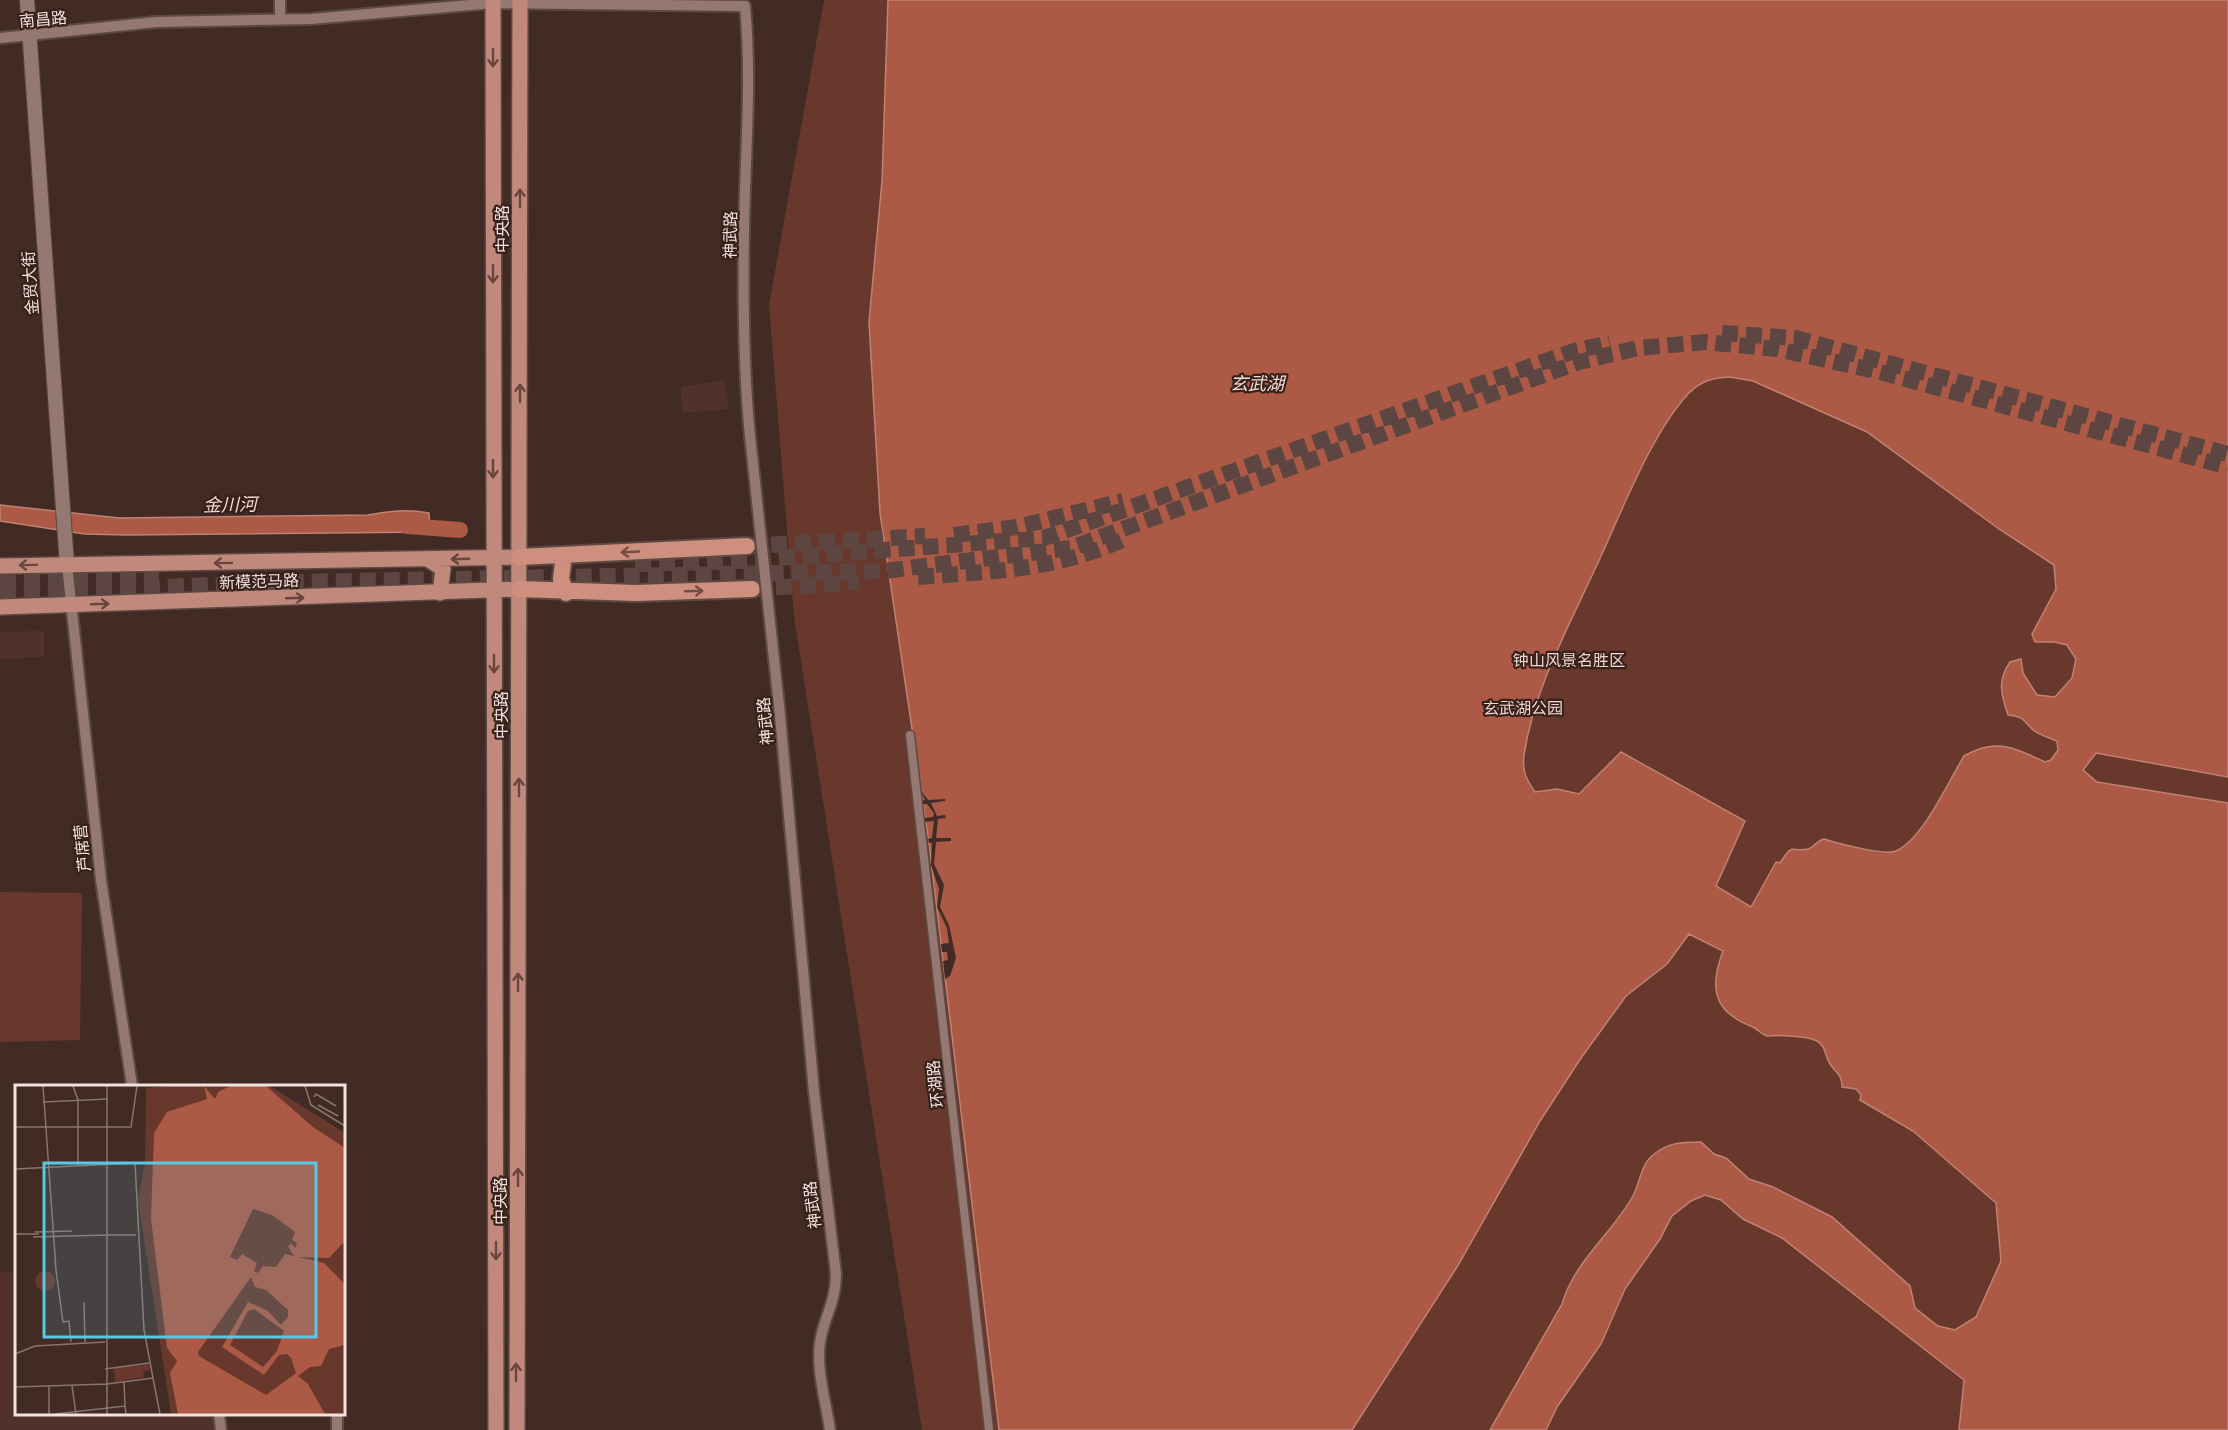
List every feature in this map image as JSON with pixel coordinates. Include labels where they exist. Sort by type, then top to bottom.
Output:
[{"type":"highway","points":[[519,557],[747,546]]},
{"type":"highway","points":[[564,555],[561,579],[566,593]]},
{"type":"highway","points":[[519,589],[566,593],[753,589]]},
{"type":"main road","name":"中央路","points":[[493,1],[492,557],[494,591],[496,1430]]},
{"type":"main road","name":"中央路","points":[[517,1430],[520,1]]},
{"type":"main road","name":"新模范马路","points":[[0,566],[519,557]]},
{"type":"main road","points":[[429,560],[443,569],[440,593]]},
{"type":"main road","name":"新模范马路","points":[[0,607],[519,589]]},
{"type":"street","name":"金贸大街","points":[[27,0],[66,565]]},
{"type":"street","points":[[280,0],[280,19]]},
{"type":"street","name":"南昌路","points":[[0,38],[156,22],[311,19],[493,1],[745,6]]},
{"type":"street","name":"神武路","points":[[745,6],[750,54],[744,229],[745,387],[780,715],[814,1092],[836,1274],[834,1300],[822,1335],[820,1352],[830,1430]]},
{"type":"street","name":"芦席营","points":[[66,565],[101,880],[132,1085]]},
{"type":"street","name":"环湖路","points":[[910,735],[989,1430]]},
{"type":"street","points":[[219,1415],[221,1430]]},
{"type":"shaded area","points":[[724,380],[729,409],[682,413],[681,387]]},
{"type":"shaded area","points":[[44,631],[44,657],[0,659],[0,632]]},
{"type":"shaded area","points":[[15,1271],[15,1415],[212,1415],[214,1430],[0,1430],[0,1272]]},
{"type":"green space","name":"玄武湖","points":[[824,0],[2228,0],[2228,1430],[922,1430],[794,617],[769,305]]},
{"type":"green space","points":[[0,892],[82,893],[80,1040],[0,1042]]},
{"type":"water","name":"玄武湖","points":[[888,0],[2228,0],[2228,777],[2096,753],[2083,770],[2097,782],[2228,803],[2228,1430],[1959,1430],[1964,1380],[1782,1238],[1743,1219],[1721,1200],[1705,1195],[1691,1201],[1672,1216],[1660,1239],[1625,1289],[1601,1344],[1557,1407],[1546,1430],[1490,1430],[1562,1304],[1575,1274],[1624,1210],[1633,1196],[1643,1168],[1649,1159],[1670,1145],[1701,1142],[1714,1154],[1726,1158],[1749,1179],[1773,1187],[1832,1217],[1910,1286],[1915,1308],[1938,1326],[1955,1330],[1976,1317],[2001,1261],[1996,1203],[1913,1131],[1860,1100],[1861,1095],[1856,1089],[1842,1087],[1840,1076],[1817,1041],[1800,1037],[1766,1036],[1729,1014],[1722,1006],[1716,987],[1716,976],[1723,951],[1689,934],[1667,964],[1626,996],[1581,1058],[1540,1121],[1457,1267],[1352,1430],[999,1430],[929,843],[880,513],[869,322],[882,181]],"holes":[[[1730,377],[1753,381],[1867,432],[1999,529],[2054,565],[2056,589],[2032,634],[2035,642],[2067,645],[2076,659],[2072,678],[2055,697],[2037,695],[2023,673],[2021,659],[2010,662],[2003,675],[2002,694],[2008,715],[2020,718],[2035,732],[2057,741],[2058,750],[2051,760],[2045,762],[2024,752],[2005,747],[1996,746],[1975,750],[1964,756],[1925,823],[1906,845],[1896,851],[1882,852],[1824,839],[1808,849],[1792,849],[1780,863],[1776,862],[1751,907],[1716,886],[1745,821],[1621,752],[1579,794],[1557,789],[1535,792],[1525,775],[1524,755],[1537,703],[1556,653],[1640,471],[1663,428],[1689,393],[1703,382]]]},
{"type":"water","points":[[0,505],[119,518],[368,515],[413,511],[429,513],[430,532],[85,534],[0,521]]},
{"type":"pier","points":[[919,788],[928,800],[945,799],[945,801],[931,803],[937,816],[945,815],[946,818],[938,819],[936,838],[951,838],[951,841],[936,842],[934,864],[944,885],[940,907],[949,925],[956,958],[950,976],[945,979],[943,961],[948,960],[947,952],[942,952],[941,944],[949,943],[947,928],[937,907],[939,889],[931,865],[932,843],[929,843],[928,839],[932,838],[934,821],[925,822],[924,818],[933,817],[934,813],[927,804],[922,804],[921,801],[925,800]]},
{"type":"waterway","name":"金川河","points":[[407,526],[460,530]]},
{"type":"tunnel","points":[[1722,333],[1795,338],[2228,454]]},
{"type":"tunnel","points":[[0,593],[293,582],[884,571],[1071,548],[1579,362],[1638,348],[1706,342],[1777,349],[1880,372],[2228,467]]},
{"type":"tunnel","points":[[635,564],[739,561],[1044,538],[1574,351],[1610,343]]},
{"type":"tunnel","points":[[954,535],[1017,527],[1123,501]]},
{"type":"tunnel","points":[[747,546],[925,536]]},
{"type":"tunnel","points":[[918,577],[1024,568],[1074,557],[1127,538]]},
{"type":"tunnel","points":[[0,580],[159,576]]},
{"type":"tunnel","points":[[752,589],[859,582]]},
{"type":"park label","name":"钟山风景名胜区","points":[[1569,660]]},
{"type":"park label","name":"玄武湖公园","points":[[1523,708]]}]
